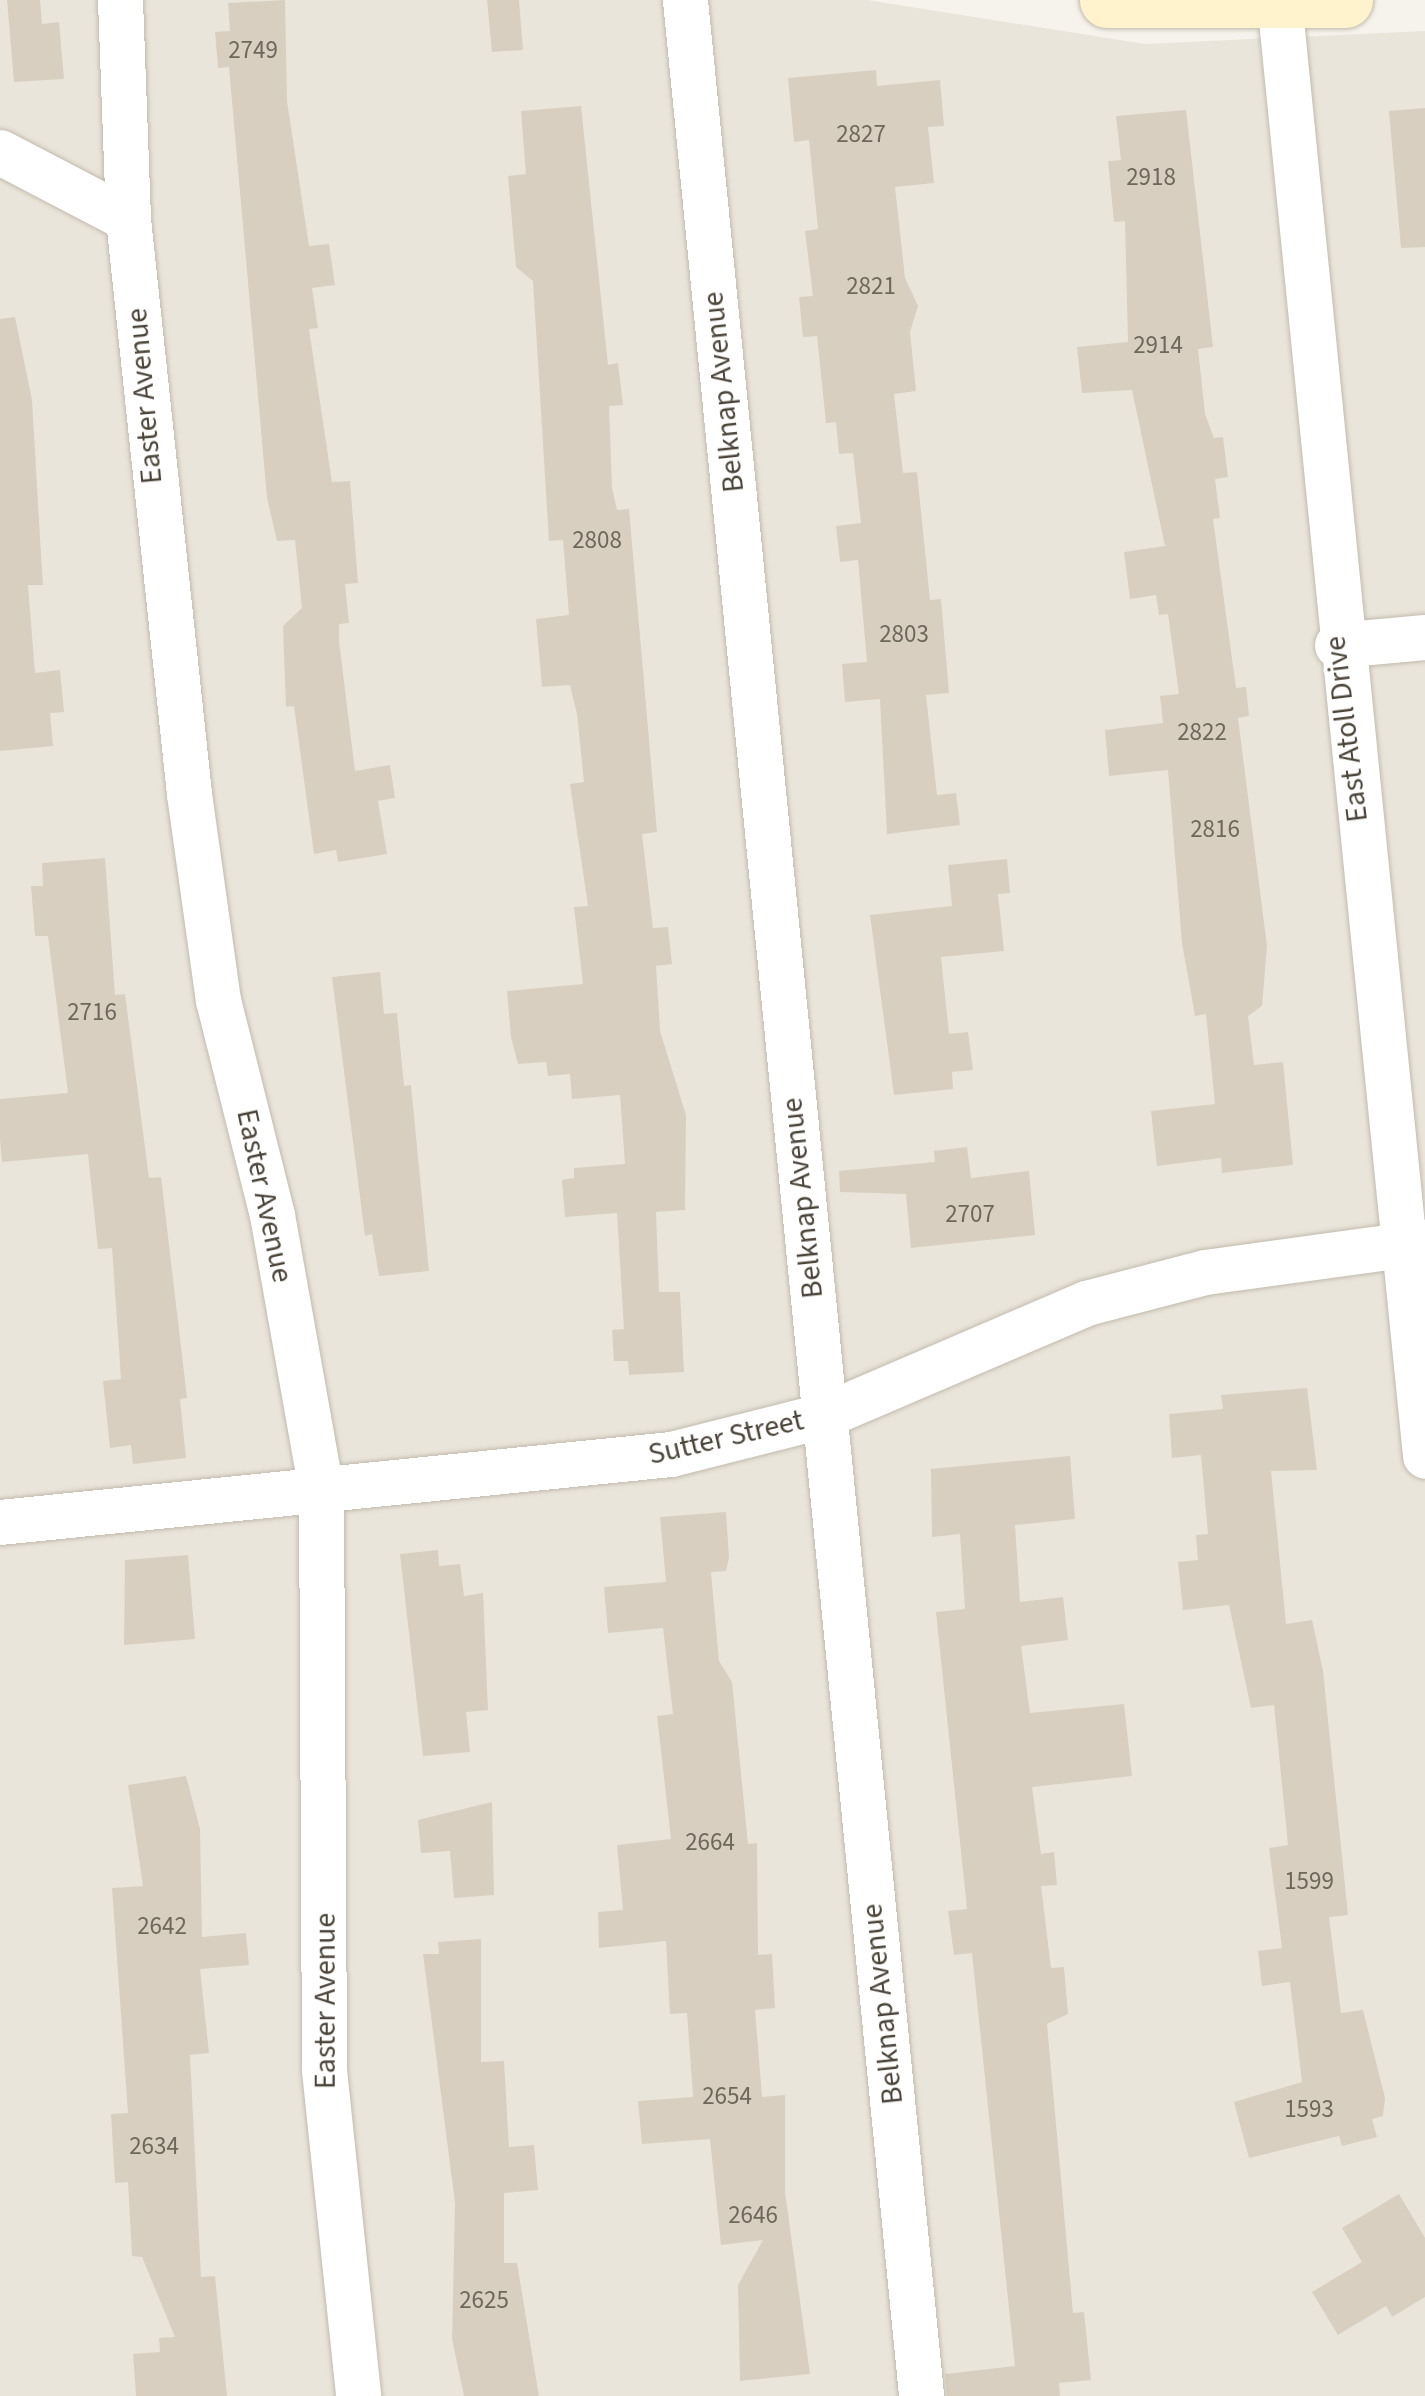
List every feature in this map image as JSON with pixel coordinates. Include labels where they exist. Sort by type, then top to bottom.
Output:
[{"type":"main road","points":[[1107,0],[1345,0]]},
{"type":"street","name":"Easter Avenue","points":[[120,0],[128,219],[156,521],[218,1000],[272,1215],[321,1490],[324,2070],[358,2396]]},
{"type":"street","name":"Belknap Avenue","points":[[685,0],[921,2396]]},
{"type":"street","name":"East Atoll Drive","points":[[1279,2],[1337,645],[1418,1243],[1425,1456]]},
{"type":"street","points":[[0,152],[128,219]]},
{"type":"street","points":[[1337,645],[1425,637]]},
{"type":"street","name":"Sutter Street","points":[[0,1522],[635,1460],[825,1416],[1086,1303],[1206,1272],[1418,1243]]},
{"type":"shaded area","points":[[0,0],[867,0],[1145,44],[1425,31],[1425,2396],[0,2396]]},
{"type":"building","points":[[7,0],[40,0],[42,24],[59,22],[64,79],[14,82]]},
{"type":"building","points":[[285,0],[287,101],[309,246],[329,244],[335,285],[312,288],[318,328],[309,329],[332,482],[350,481],[358,583],[345,584],[349,623],[339,624],[339,641],[355,771],[390,765],[395,798],[378,801],[387,854],[338,862],[336,850],[314,854],[294,706],[286,707],[283,626],[302,608],[295,540],[277,541],[267,498],[229,67],[218,68],[215,32],[230,31],[228,3]]},
{"type":"building","points":[[487,0],[519,0],[523,50],[492,52]]},
{"type":"building","points":[[876,70],[877,86],[940,80],[944,126],[928,127],[934,183],[895,187],[905,278],[918,306],[910,332],[916,391],[894,394],[903,473],[917,472],[930,600],[941,599],[949,693],[926,695],[937,795],[956,793],[960,825],[887,834],[880,699],[845,702],[842,664],[867,662],[858,560],[840,562],[836,526],[861,523],[853,453],[839,454],[836,422],[826,423],[817,336],[803,337],[799,297],[813,296],[805,231],[818,229],[809,140],[794,142],[788,78]]},
{"type":"building","points":[[581,106],[608,365],[618,363],[623,405],[609,406],[612,488],[617,510],[629,509],[657,832],[642,834],[653,928],[668,927],[672,964],[656,966],[660,1031],[686,1115],[685,1210],[656,1212],[659,1292],[680,1292],[684,1372],[629,1375],[628,1361],[614,1361],[612,1330],[624,1329],[617,1213],[565,1217],[562,1180],[574,1178],[574,1168],[625,1164],[620,1095],[572,1099],[570,1074],[548,1076],[546,1062],[518,1064],[507,991],[583,984],[574,907],[588,906],[570,784],[584,782],[577,714],[570,685],[542,687],[536,619],[569,615],[563,540],[549,541],[533,281],[516,267],[508,176],[526,174],[521,111]]},
{"type":"building","points":[[1425,108],[1425,247],[1401,248],[1389,111]]},
{"type":"building","points":[[1186,110],[1213,347],[1198,349],[1205,414],[1214,438],[1223,437],[1228,477],[1215,479],[1220,518],[1213,519],[1236,688],[1246,687],[1249,716],[1238,718],[1267,946],[1262,1006],[1248,1016],[1254,1065],[1283,1062],[1293,1165],[1222,1173],[1221,1158],[1157,1166],[1151,1111],[1215,1104],[1206,1014],[1195,1016],[1182,943],[1168,770],[1109,776],[1105,730],[1163,723],[1160,696],[1179,694],[1168,614],[1159,615],[1156,595],[1130,599],[1124,552],[1165,546],[1132,390],[1082,393],[1077,347],[1128,342],[1125,221],[1114,222],[1108,161],[1121,160],[1116,116]]},
{"type":"building","points":[[15,317],[32,400],[43,585],[28,585],[35,673],[60,670],[64,712],[50,713],[53,746],[0,751],[0,319]]},
{"type":"building","points":[[105,858],[115,995],[125,994],[149,1178],[161,1177],[187,1398],[180,1399],[186,1458],[133,1464],[131,1445],[110,1448],[103,1381],[121,1379],[112,1248],[98,1249],[88,1154],[2,1162],[0,1139],[0,1099],[68,1093],[48,936],[35,936],[31,886],[43,886],[42,863]]},
{"type":"building","points":[[1007,859],[1010,893],[998,894],[1004,951],[941,957],[949,1034],[968,1032],[973,1070],[952,1072],[953,1089],[894,1095],[870,915],[952,906],[948,865]]},
{"type":"building","points":[[380,972],[384,1014],[397,1013],[404,1086],[411,1085],[429,1271],[379,1276],[372,1234],[365,1236],[332,977]]},
{"type":"building","points":[[967,1147],[971,1178],[1029,1171],[1035,1235],[911,1248],[906,1194],[840,1192],[839,1171],[935,1162],[934,1151]]},
{"type":"building","points":[[1307,1388],[1317,1470],[1271,1471],[1286,1624],[1312,1620],[1323,1671],[1348,1915],[1329,1917],[1341,2013],[1363,2010],[1385,2098],[1383,2116],[1372,2119],[1377,2137],[1342,2146],[1339,2136],[1249,2158],[1234,2102],[1302,2082],[1290,1982],[1262,1986],[1258,1951],[1282,1948],[1269,1848],[1288,1845],[1274,1705],[1251,1708],[1229,1605],[1183,1610],[1178,1562],[1198,1560],[1196,1535],[1208,1534],[1201,1455],[1172,1458],[1169,1414],[1223,1409],[1221,1395]]},
{"type":"building","points":[[1070,1456],[1075,1519],[1015,1525],[1020,1602],[1063,1597],[1068,1640],[1021,1646],[1030,1713],[1124,1704],[1132,1776],[1032,1787],[1041,1854],[1054,1852],[1057,1885],[1041,1886],[1051,1968],[1064,1967],[1068,2014],[1047,2024],[1073,2313],[1084,2312],[1091,2380],[1059,2383],[1060,2396],[947,2396],[945,2374],[1015,2366],[972,1953],[954,1955],[948,1911],[967,1909],[936,1612],[965,1609],[960,1534],[932,1537],[931,1469]]},
{"type":"building","points":[[726,1512],[726,1571],[711,1572],[719,1661],[732,1682],[748,1844],[757,1843],[758,1955],[772,1954],[775,2008],[755,2010],[762,2097],[785,2095],[785,2192],[810,2374],[740,2381],[738,2285],[763,2240],[721,2245],[710,2139],[642,2144],[638,2101],[693,2097],[687,2013],[670,2014],[666,1941],[599,1948],[598,1912],[623,1910],[617,1845],[671,1839],[657,1716],[673,1714],[663,1628],[608,1633],[604,1587],[666,1582],[660,1517]]},
{"type":"building","points":[[438,1550],[439,1566],[460,1564],[464,1596],[483,1593],[488,1710],[466,1712],[470,1752],[423,1756],[400,1554]]},
{"type":"building","points":[[188,1555],[195,1639],[124,1645],[125,1560]]},
{"type":"building","points":[[186,1776],[200,1829],[202,1937],[246,1933],[249,1965],[200,1969],[209,2053],[190,2055],[201,2277],[215,2276],[227,2396],[136,2396],[133,2354],[160,2352],[159,2338],[175,2337],[142,2257],[132,2256],[128,2182],[115,2183],[111,2114],[128,2113],[112,1888],[143,1886],[128,1785]]},
{"type":"building","points":[[492,1802],[494,1895],[454,1898],[450,1851],[421,1853],[418,1820]]},
{"type":"building","points":[[481,1939],[481,2062],[504,2061],[509,2147],[534,2145],[538,2190],[504,2193],[504,2263],[517,2263],[539,2396],[464,2396],[452,2339],[455,2203],[423,1954],[439,1954],[438,1942]]},
{"type":"building","points":[[1399,2194],[1425,2238],[1425,2297],[1392,2317],[1386,2306],[1338,2335],[1312,2292],[1362,2262],[1342,2228]]}]
